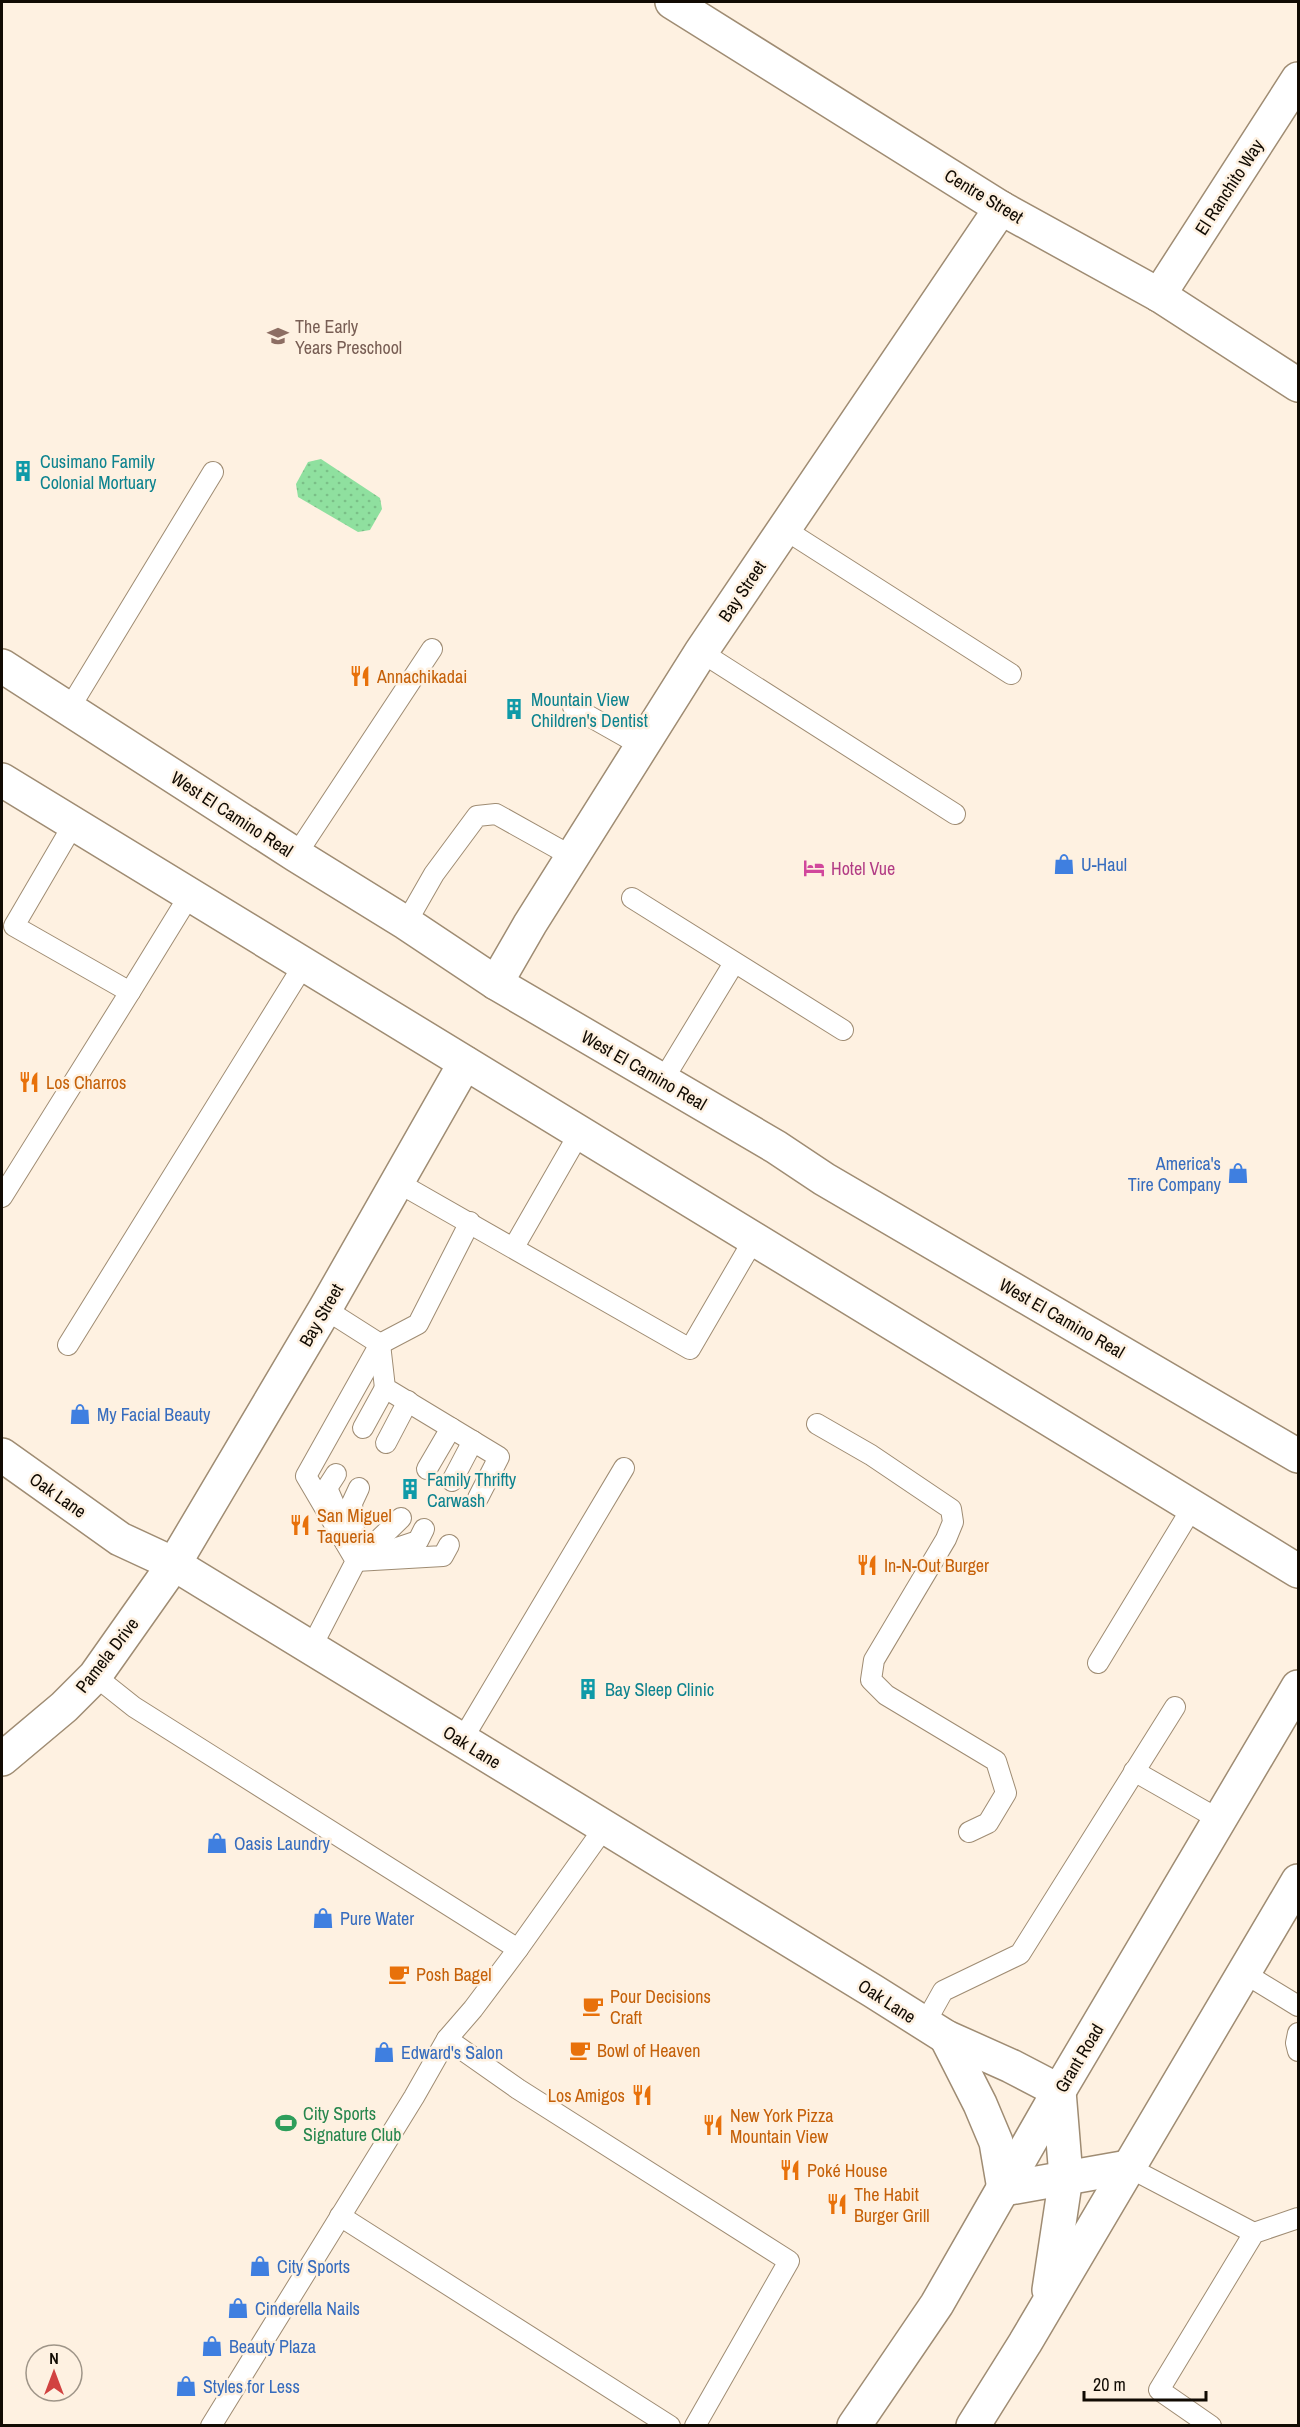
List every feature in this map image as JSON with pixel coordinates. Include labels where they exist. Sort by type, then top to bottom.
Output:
[{"type":"main road","name":"Centre Street","points":[[672,2],[1001,208],[1159,295],[1299,385]]},
{"type":"main road","name":"El Ranchito Way","points":[[1159,295],[1299,79]]},
{"type":"main road","name":"Bay Street","points":[[496,983],[530,924],[701,652],[1001,208]]},
{"type":"main road","name":"West El Camino Real","points":[[2,666],[296,855],[406,922],[496,983],[776,1147],[824,1179],[1299,1456]]},
{"type":"main road","points":[[2,780],[303,966],[580,1132],[1192,1508],[1299,1571]]},
{"type":"main road","name":"Bay Street","points":[[174,1564],[325,1309],[465,1063]]},
{"type":"main road","name":"Oak Lane","points":[[2,1455],[120,1539],[174,1564],[935,2031],[1059,2091]]},
{"type":"main road","name":"Pamela Drive","points":[[2,1759],[64,1707],[95,1676],[174,1564]]},
{"type":"main road","name":"Grant Road","points":[[854,2426],[937,2304],[1059,2091],[1299,1687]]},
{"type":"main road","points":[[973,2426],[1047,2306],[1299,1881]]},
{"type":"main road","name":"Oak Lane","points":[[935,2031],[980,2104],[996,2142],[1004,2189]]},
{"type":"main road","points":[[1047,2306],[1066,2176],[1059,2091]]},
{"type":"main road","points":[[1004,2189],[1066,2176],[1128,2167]]},
{"type":"lane","points":[[69,709],[213,472]]},
{"type":"lane","points":[[784,529],[1011,674]]},
{"type":"lane","points":[[296,855],[432,649]]},
{"type":"lane","points":[[701,652],[955,814]]},
{"type":"lane","points":[[573,707],[642,746]]},
{"type":"lane","points":[[406,922],[434,874],[477,816],[496,814],[573,857]]},
{"type":"lane","points":[[73,825],[8,922],[130,992]]},
{"type":"lane","points":[[2,1197],[189,896]]},
{"type":"lane","points":[[632,898],[843,1030]]},
{"type":"lane","points":[[663,1080],[734,963]]},
{"type":"lane","points":[[68,1345],[303,966]]},
{"type":"lane","points":[[514,1247],[580,1132]]},
{"type":"lane","points":[[397,1182],[690,1349],[754,1239]]},
{"type":"lane","points":[[356,1561],[306,1476],[380,1344],[418,1324],[470,1222]]},
{"type":"lane","points":[[325,1309],[380,1344]]},
{"type":"lane","points":[[363,1428],[385,1388],[380,1344]]},
{"type":"lane","points":[[385,1388],[499,1457],[478,1498]]},
{"type":"lane","points":[[386,1443],[408,1401]]},
{"type":"lane","points":[[817,1424],[871,1455],[951,1509],[953,1522],[946,1539],[874,1660],[871,1680],[886,1695],[996,1761],[1006,1794],[988,1823],[969,1833]]},
{"type":"lane","points":[[427,1469],[451,1428]]},
{"type":"lane","points":[[452,1481],[473,1441]]},
{"type":"lane","points":[[462,1740],[624,1468]]},
{"type":"lane","points":[[336,1474],[327,1488],[356,1561]]},
{"type":"lane","points":[[356,1561],[352,1503],[359,1488]]},
{"type":"lane","points":[[1098,1663],[1192,1508]]},
{"type":"lane","points":[[311,1648],[356,1561],[402,1518]]},
{"type":"lane","points":[[356,1561],[418,1541],[424,1529]]},
{"type":"lane","points":[[356,1561],[443,1556],[449,1545]]},
{"type":"lane","points":[[95,1676],[134,1707],[518,1949]]},
{"type":"lane","points":[[935,2031],[943,1991],[1020,1954],[1175,1707]]},
{"type":"lane","points":[[1134,1771],[1220,1820]]},
{"type":"lane","points":[[211,2426],[414,2097],[447,2039],[473,2009],[518,1949],[604,1828]]},
{"type":"lane","points":[[1244,1973],[1299,2006]]},
{"type":"lane","points":[[1299,2033],[1296,2043],[1299,2051]]},
{"type":"lane","points":[[447,2039],[518,2089],[789,2261],[694,2426]]},
{"type":"lane","points":[[1128,2167],[1254,2233]]},
{"type":"lane","points":[[340,2216],[670,2426]]},
{"type":"lane","points":[[1211,2426],[1159,2390],[1254,2233],[1299,2218]]},
{"type":"green space","points":[[321,459],[380,498],[382,509],[370,530],[358,532],[298,497],[296,484],[308,462]]},
{"type":"place","name":"The Early Years Preschool","points":[[278,336]]},
{"type":"place","name":"Cusimano Family Colonial Mortuary","points":[[23,471]]},
{"type":"place","name":"Annachikadai","points":[[360,676]]},
{"type":"place","name":"Mountain View Children's Dentist","points":[[514,709]]},
{"type":"place","name":"U-Haul","points":[[1064,864]]},
{"type":"place","name":"Hotel Vue","points":[[814,868]]},
{"type":"place","name":"Los Charros","points":[[29,1082]]},
{"type":"place","name":"America's Tire Company","points":[[1238,1173]]},
{"type":"place","name":"My Facial Beauty","points":[[80,1414]]},
{"type":"place","name":"Family Thrifty Carwash","points":[[410,1489]]},
{"type":"place","name":"San Miguel Taqueria","points":[[300,1525]]},
{"type":"place","name":"In-N-Out Burger","points":[[867,1565]]},
{"type":"place","name":"Bay Sleep Clinic","points":[[588,1689]]},
{"type":"place","name":"Oasis Laundry","points":[[217,1843]]},
{"type":"place","name":"Pure Water","points":[[323,1918]]},
{"type":"place","name":"Posh Bagel","points":[[399,1974]]},
{"type":"place","name":"Pour Decisions Craft","points":[[593,2006]]},
{"type":"place","name":"Bowl of Heaven","points":[[580,2050]]},
{"type":"place","name":"Edward's Salon","points":[[384,2052]]},
{"type":"place","name":"Los Amigos","points":[[642,2095]]},
{"type":"place","name":"City Sports Signature Club","points":[[286,2123]]},
{"type":"place","name":"New York Pizza Mountain View","points":[[713,2125]]},
{"type":"place","name":"Poké House","points":[[790,2170]]},
{"type":"place","name":"The Habit Burger Grill","points":[[837,2204]]},
{"type":"place","name":"City Sports","points":[[260,2266]]},
{"type":"place","name":"Cinderella Nails","points":[[238,2308]]},
{"type":"place","name":"Beauty Plaza","points":[[212,2346]]},
{"type":"place","name":"Styles for Less","points":[[186,2386]]}]
